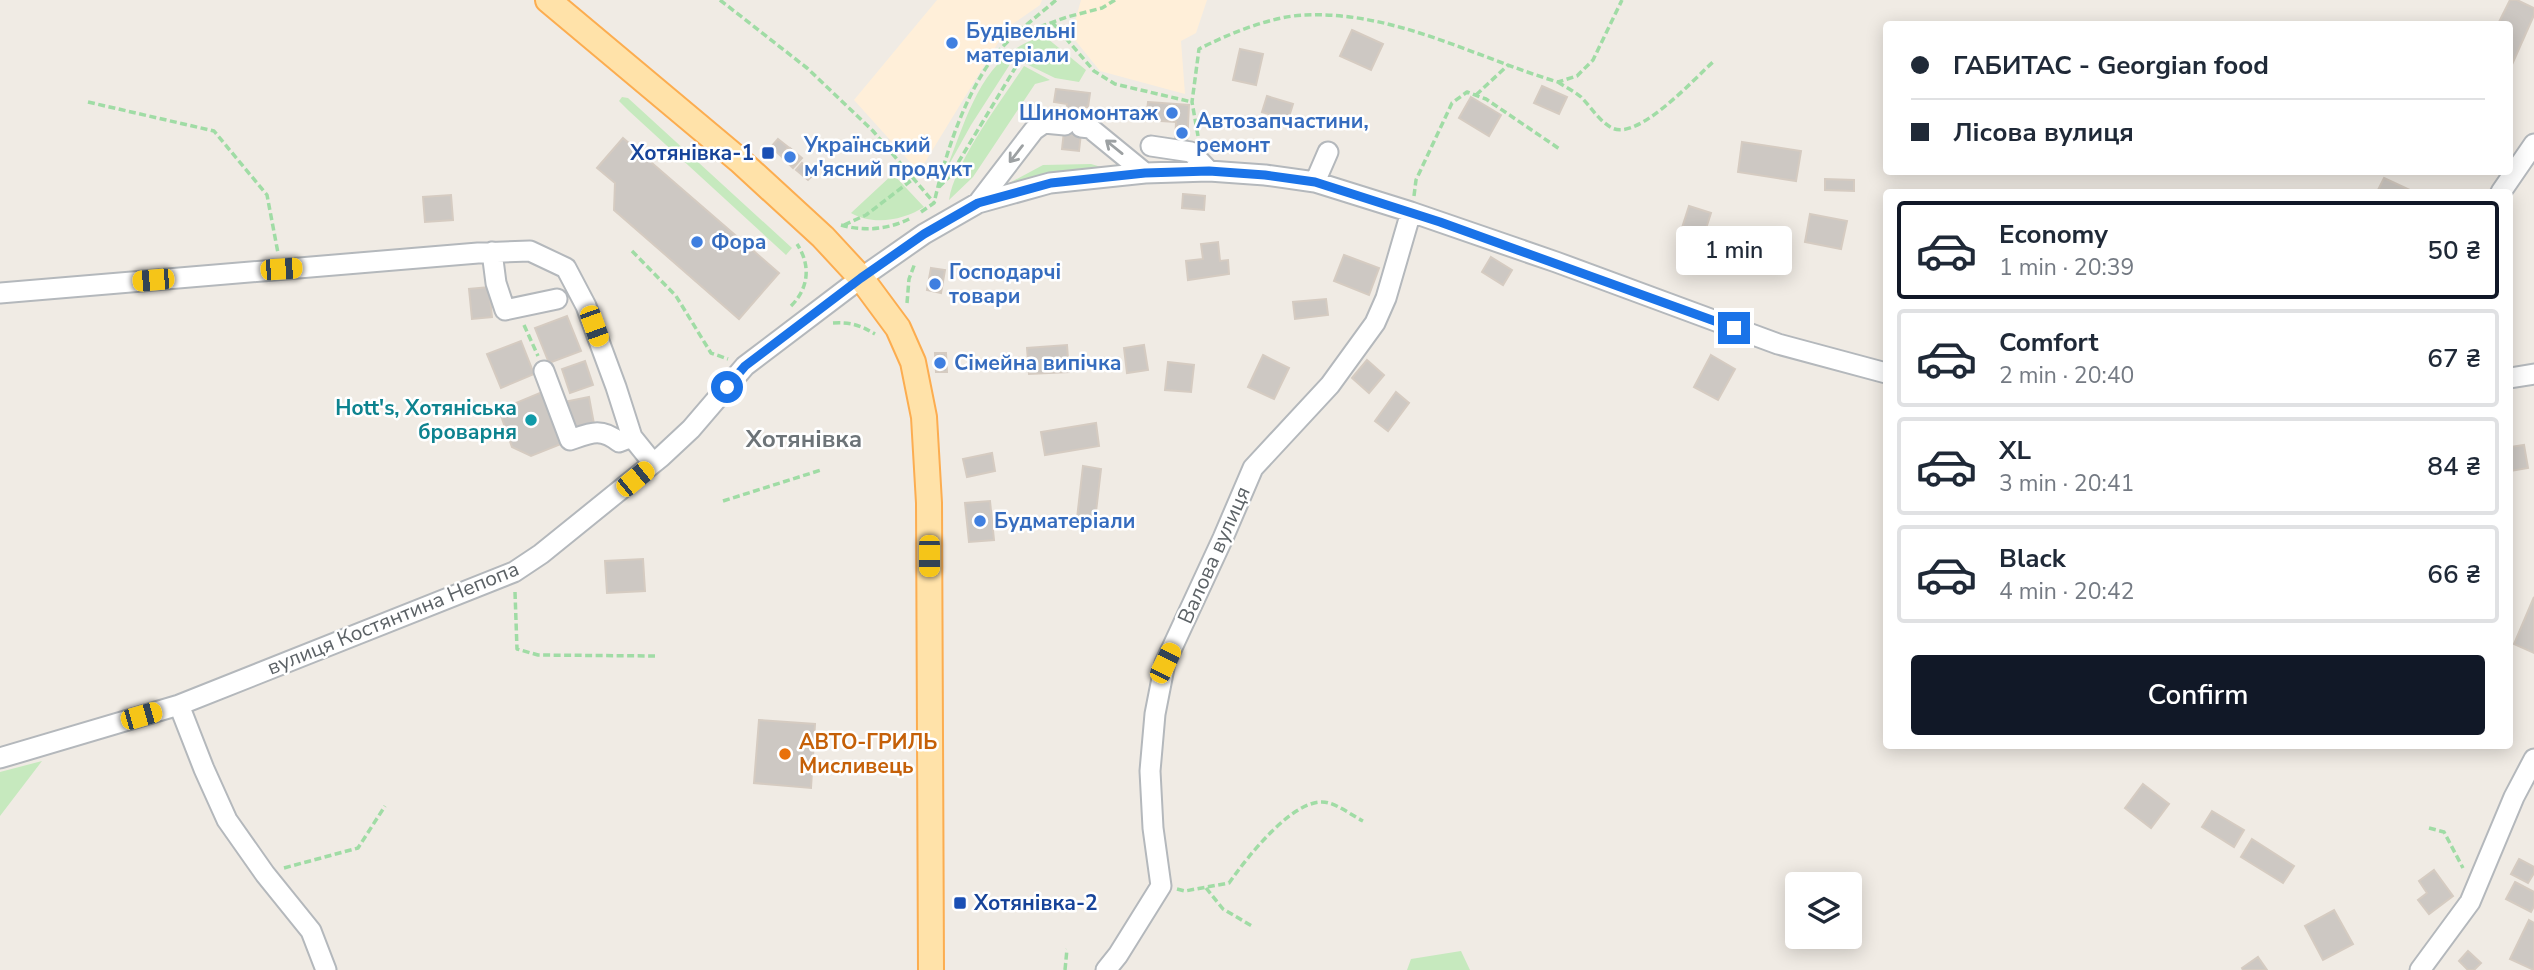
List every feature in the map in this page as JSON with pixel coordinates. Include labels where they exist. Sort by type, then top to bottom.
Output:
[{"type":"main road","points":[[548,0],[758,177],[823,237],[861,278],[898,328],[908,349],[924,417],[929,503],[931,970]]},
{"type":"street","points":[[978,203],[1034,130],[1044,123],[1090,128],[1145,173]]},
{"type":"street","points":[[2513,175],[2534,144]]},
{"type":"street","points":[[1151,146],[1191,152],[1209,171]]},
{"type":"street","points":[[1315,182],[1328,152]]},
{"type":"street","points":[[978,203],[1051,183],[1145,173],[1209,171],[1315,182],[1556,262],[1778,344],[1883,372]]},
{"type":"street","name":"вулиця Костянтина Непопа","points":[[0,758],[179,705],[514,572],[541,554],[653,464],[691,429],[745,366],[861,278],[949,219],[978,203]]},
{"type":"street","name":"Валова вулиця","points":[[1161,886],[1153,828],[1150,771],[1155,714],[1165,663],[1253,468],[1330,385],[1375,323],[1386,298],[1411,212]]},
{"type":"street","points":[[0,293],[530,251],[566,268],[586,306],[632,437],[653,464]]},
{"type":"street","points":[[492,252],[496,283],[505,310],[557,299]]},
{"type":"street","points":[[544,371],[570,440],[600,432],[609,434],[619,442],[632,437]]},
{"type":"street","points":[[2513,378],[2534,374]]},
{"type":"street","points":[[179,705],[227,820],[265,874],[312,931],[326,970]]},
{"type":"street","points":[[2420,970],[2470,902],[2514,797],[2534,759]]},
{"type":"street","points":[[1106,970],[1118,956],[1161,886]]},
{"type":"path","points":[[720,0],[807,68],[873,131],[949,219]]},
{"type":"path","points":[[836,222],[842,226],[869,229],[898,225],[934,203],[943,165],[960,121],[982,77],[997,54],[1056,0]]},
{"type":"path","points":[[1018,34],[1102,8],[1115,0]]},
{"type":"path","points":[[1558,82],[1577,76],[1593,60],[1622,0]]},
{"type":"path","points":[[1209,171],[1199,143],[1192,102],[1199,49],[1259,25],[1303,15],[1351,16],[1396,25],[1558,82],[1579,96],[1599,118],[1614,129],[1627,130],[1650,119],[1713,62]]},
{"type":"path","points":[[1052,22],[1094,71],[1115,84],[1192,102]]},
{"type":"path","points":[[937,188],[950,176],[1017,65]]},
{"type":"path","points":[[1476,96],[1507,65]]},
{"type":"path","points":[[1411,212],[1416,180],[1451,103],[1467,92],[1486,99],[1561,150]]},
{"type":"path","points":[[88,102],[214,131],[267,195],[281,269]]},
{"type":"path","points":[[842,226],[866,215],[913,179]]},
{"type":"path","points":[[784,312],[801,295],[807,279],[799,246]]},
{"type":"path","points":[[632,251],[677,296],[711,353],[745,366]]},
{"type":"path","points":[[906,313],[909,279],[918,258]]},
{"type":"path","points":[[517,307],[544,371]]},
{"type":"path","points":[[828,324],[860,324],[877,336]]},
{"type":"path","points":[[723,500],[821,470]]},
{"type":"path","points":[[514,572],[517,649],[538,655],[655,656]]},
{"type":"path","points":[[1161,886],[1185,891],[1229,883],[1269,832],[1310,804],[1328,802],[1363,821]]},
{"type":"path","points":[[265,874],[358,848],[386,806]]},
{"type":"path","points":[[2429,828],[2444,831],[2476,888]]},
{"type":"path","points":[[1206,888],[1223,909],[1252,926]]},
{"type":"path","points":[[1065,970],[1067,949]]},
{"type":"shaded area","points":[[937,0],[1042,0],[1040,5],[1007,28],[919,172],[854,100]]},
{"type":"shaded area","points":[[1081,0],[1207,0],[1196,33],[1181,41],[1185,94],[1100,71],[1071,35]]},
{"type":"green space","points":[[1035,39],[1048,39],[1086,70],[1079,82],[1055,78],[1014,58],[946,170],[968,112],[988,76],[1016,48]]},
{"type":"green space","points":[[1024,66],[1050,80],[1035,84],[973,177],[949,200],[960,167],[970,149]]},
{"type":"green space","points":[[622,97],[628,98],[792,248],[786,255],[629,111],[619,101]]},
{"type":"green space","points":[[1091,164],[1108,169],[1033,177],[1000,188],[1043,165]]},
{"type":"green space","points":[[893,174],[924,207],[888,220],[869,219],[851,213]]},
{"type":"green space","points":[[42,761],[0,816],[0,772]]},
{"type":"green space","points":[[1461,951],[1470,970],[1407,970],[1411,959]]},
{"type":"building","points":[[2510,0],[2517,0],[2534,8],[2534,15],[2513,62],[2513,21],[2500,21]]},
{"type":"building","points":[[1352,30],[1383,44],[1371,70],[1340,56]]},
{"type":"building","points":[[1240,49],[1263,54],[1256,85],[1233,80]]},
{"type":"building","points":[[1542,86],[1567,97],[1559,114],[1534,103]]},
{"type":"building","points":[[1056,89],[1090,93],[1088,107],[1084,107],[1079,151],[1062,149],[1067,104],[1054,102]]},
{"type":"building","points":[[1267,96],[1293,104],[1288,120],[1262,112]]},
{"type":"building","points":[[1471,97],[1501,115],[1489,136],[1459,118]]},
{"type":"building","name":"Автозапчастини, ремонт","points":[[1148,102],[1189,105],[1187,145],[1175,144],[1176,122],[1146,120]]},
{"type":"building","name":"Фора","points":[[623,138],[779,273],[739,319],[614,210],[615,183],[597,168]]},
{"type":"building","points":[[778,139],[788,147],[781,156],[771,147]]},
{"type":"building","points":[[1742,142],[1801,151],[1796,181],[1738,172]]},
{"type":"building","points":[[790,148],[802,158],[793,168],[782,157]]},
{"type":"building","points":[[802,163],[814,174],[808,180],[796,170]]},
{"type":"building","points":[[2384,178],[2408,189],[2378,189]]},
{"type":"building","points":[[1825,179],[1854,180],[1854,191],[1825,190]]},
{"type":"building","points":[[1183,194],[1205,196],[1204,210],[1182,208]]},
{"type":"building","points":[[451,195],[453,220],[425,222],[423,197]]},
{"type":"building","points":[[1689,206],[1711,213],[1701,244],[1679,237]]},
{"type":"building","points":[[1810,214],[1847,221],[1841,249],[1805,242]]},
{"type":"building","points":[[1218,242],[1220,261],[1228,260],[1229,274],[1188,280],[1186,261],[1203,259],[1201,244]]},
{"type":"building","points":[[1344,255],[1379,268],[1369,295],[1334,281]]},
{"type":"building","points":[[1491,257],[1512,270],[1503,285],[1482,272]]},
{"type":"building","name":"Господарчі товари","points":[[931,268],[945,270],[941,293],[927,290]]},
{"type":"building","points":[[489,287],[492,317],[472,319],[469,289]]},
{"type":"building","points":[[1326,299],[1328,315],[1295,319],[1293,302]]},
{"type":"building","points":[[567,316],[581,351],[549,363],[535,328]]},
{"type":"building","points":[[521,341],[534,374],[501,388],[487,354]]},
{"type":"building","points":[[1067,345],[1069,372],[1029,374],[1027,348]]},
{"type":"building","points":[[1144,345],[1148,370],[1127,373],[1124,348]]},
{"type":"building","points":[[935,353],[946,353],[947,372],[936,372]]},
{"type":"building","points":[[1263,355],[1289,368],[1274,399],[1248,387]]},
{"type":"building","points":[[1711,355],[1735,369],[1718,400],[1694,387]]},
{"type":"building","points":[[1367,360],[1384,375],[1369,393],[1352,378]]},
{"type":"building","points":[[585,361],[593,385],[570,393],[562,369]]},
{"type":"building","points":[[1168,362],[1194,365],[1191,392],[1165,390]]},
{"type":"building","name":"Hott's, Хотяніська броварня","points":[[547,390],[566,442],[531,456],[512,447],[499,410]]},
{"type":"building","points":[[1396,392],[1409,403],[1388,431],[1375,421]]},
{"type":"building","points":[[589,397],[594,424],[569,428],[564,402]]},
{"type":"building","points":[[1096,423],[1099,446],[1045,455],[1041,432]]},
{"type":"building","points":[[2524,445],[2528,468],[2513,470],[2513,447]]},
{"type":"building","points":[[992,453],[995,471],[967,477],[963,459]]},
{"type":"building","points":[[1083,466],[1101,469],[1094,529],[1076,527]]},
{"type":"building","name":"Будматеріали","points":[[990,501],[994,540],[969,542],[965,503]]},
{"type":"building","points":[[643,559],[645,591],[607,593],[605,561]]},
{"type":"building","points":[[2534,597],[2534,653],[2514,644]]},
{"type":"building","name":"АВТО-ГРИЛЬ Мисливець","points":[[759,720],[815,724],[811,788],[754,783]]},
{"type":"building","points":[[2143,784],[2169,804],[2151,828],[2125,808]]},
{"type":"building","points":[[2212,811],[2244,830],[2234,847],[2202,827]]},
{"type":"building","points":[[2252,839],[2294,866],[2283,883],[2241,857]]},
{"type":"building","points":[[2519,859],[2534,867],[2534,873],[2528,883],[2511,874]]},
{"type":"building","points":[[2434,870],[2453,896],[2429,914],[2418,900],[2427,893],[2419,881]]},
{"type":"building","points":[[2515,882],[2534,892],[2531,912],[2506,899]]},
{"type":"building","points":[[2334,910],[2353,944],[2323,960],[2305,926]]},
{"type":"building","points":[[2529,920],[2534,923],[2534,970],[2510,959]]},
{"type":"building","points":[[2468,951],[2481,963],[2474,970],[2468,970],[2459,961]]},
{"type":"building","points":[[2258,957],[2267,970],[2243,970],[2242,968]]},
{"type":"place","name":"Будівельні матеріали","points":[[952,43]]},
{"type":"place","name":"Шиномонтаж","points":[[1172,113]]},
{"type":"place","name":"Автозапчастини, ремонт","points":[[1182,133]]},
{"type":"place","name":"Хотянівка-1","points":[[768,153]]},
{"type":"place","name":"Український м'ясний продукт","points":[[790,157]]},
{"type":"place","name":"Фора","points":[[697,242]]},
{"type":"place","name":"Господарчі товари","points":[[935,284]]},
{"type":"place","name":"Сімейна випічка","points":[[940,363]]},
{"type":"place","name":"Hott's, Хотяніська броварня","points":[[531,420]]},
{"type":"place","name":"Будматеріали","points":[[980,521]]},
{"type":"place","name":"АВТО-ГРИЛЬ Мисливець","points":[[785,754]]},
{"type":"place","name":"Хотянівка-2","points":[[960,903]]},
{"type":"district","name":"Хотянівка","points":[[804,439]]},
{"type":"route","points":[[727,387],[745,366],[861,278],[924,234],[978,203],[1051,183],[1145,173],[1209,171],[1315,182],[1556,262],[1734,328]]}]
